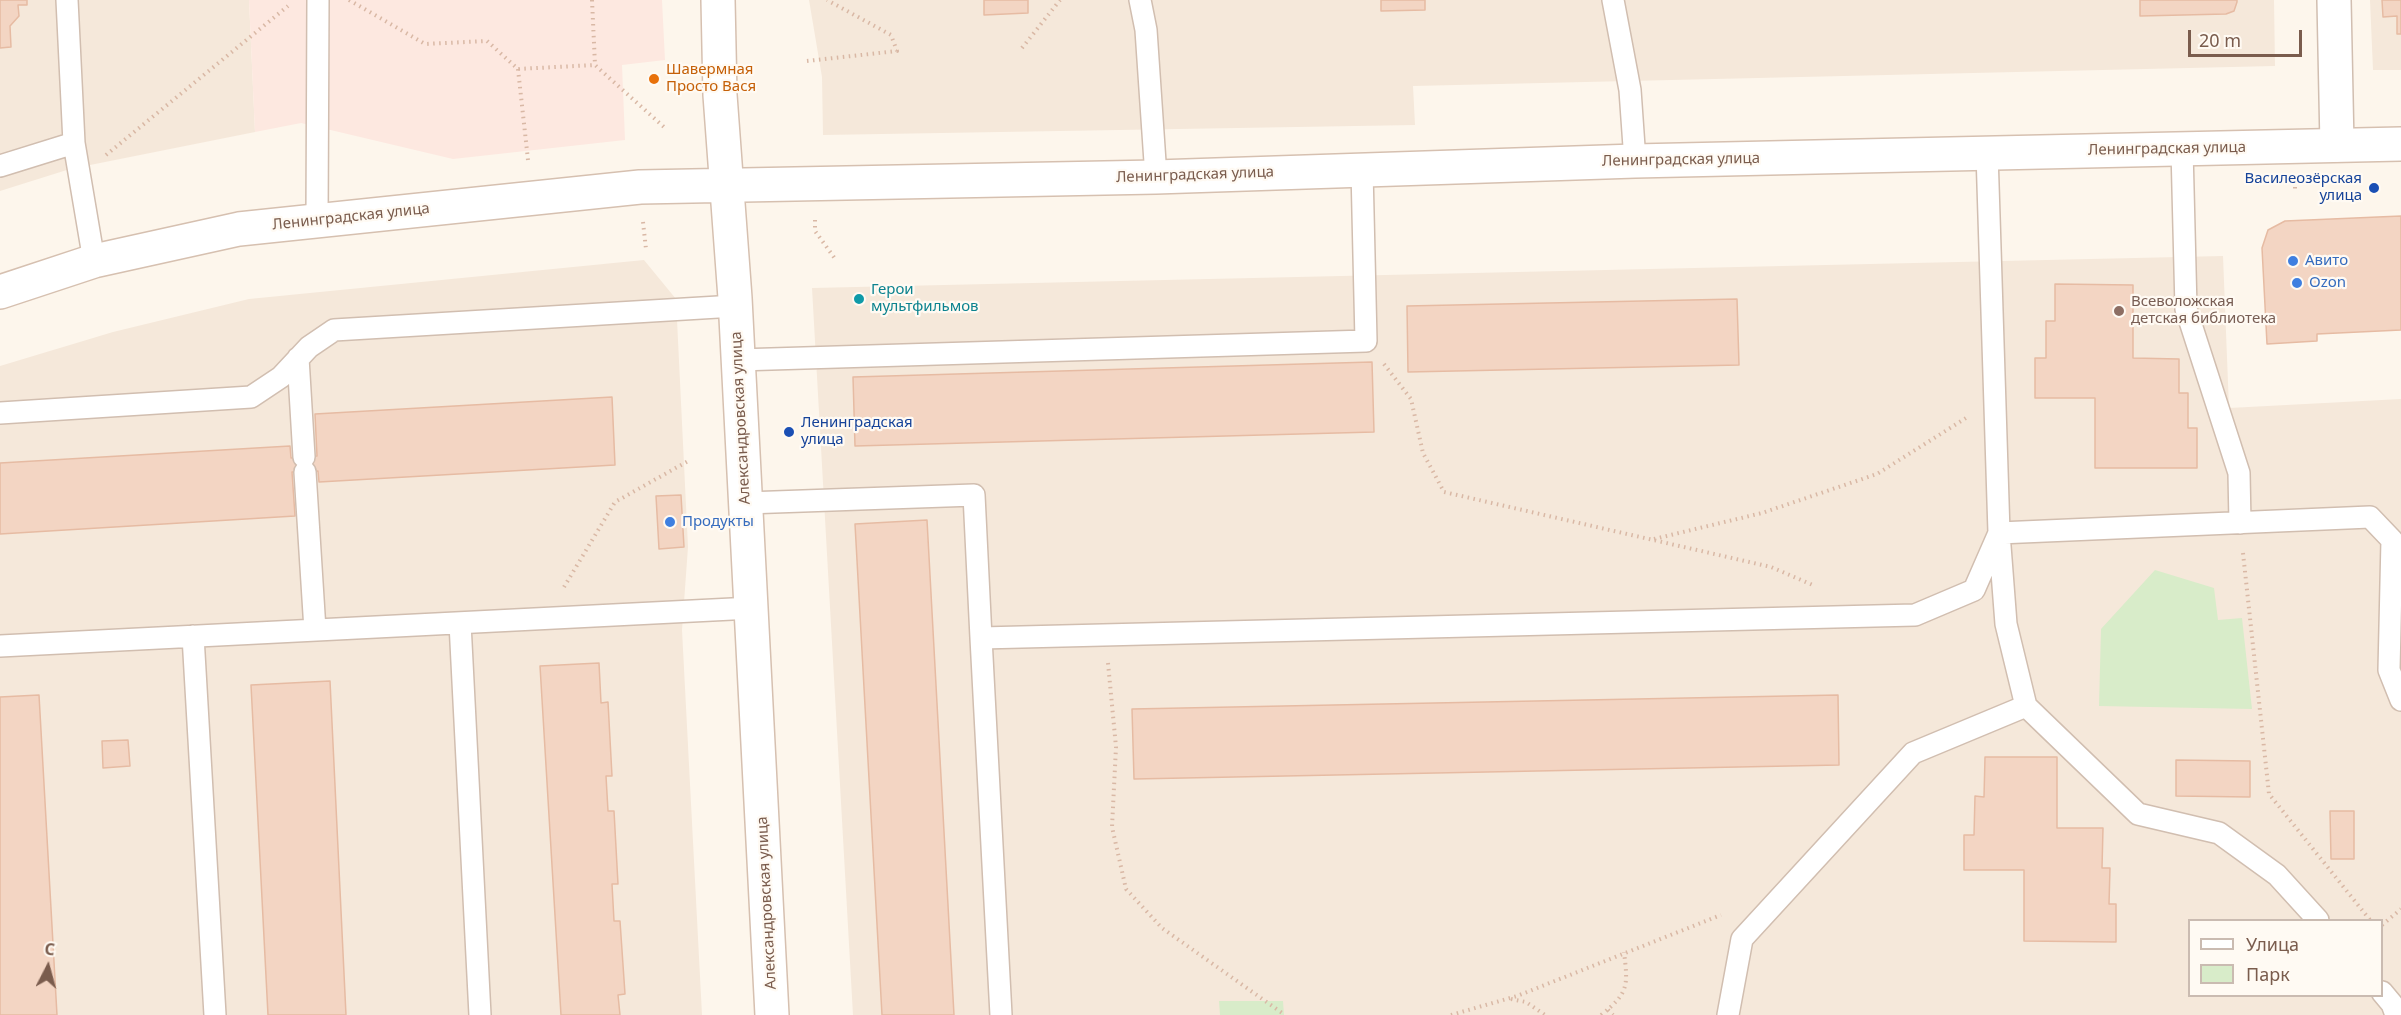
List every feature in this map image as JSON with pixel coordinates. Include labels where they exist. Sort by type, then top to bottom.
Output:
[{"type":"street","name":"Александровская улица","points":[[718,0],[772,1015]]},
{"type":"street","points":[[2334,0],[2337,145]]},
{"type":"street","name":"Ленинградская улица","points":[[0,292],[93,261],[239,229],[640,187],[1156,177],[1635,161],[2401,144]]},
{"type":"lane","points":[[67,0],[74,143],[93,261]]},
{"type":"lane","points":[[317,220],[318,0]]},
{"type":"lane","points":[[1140,0],[1146,30],[1156,177]]},
{"type":"lane","points":[[1613,0],[1630,90],[1635,161]]},
{"type":"lane","points":[[0,166],[74,143]]},
{"type":"lane","points":[[2182,149],[2186,309],[2239,472],[2240,523]]},
{"type":"lane","points":[[1987,153],[1999,533],[2006,624],[2026,706],[2138,814],[2219,833],[2277,875],[2316,919]]},
{"type":"lane","points":[[738,360],[1366,340],[1362,170]]},
{"type":"lane","points":[[0,413],[251,397],[281,377],[309,346],[334,330],[735,306]]},
{"type":"lane","points":[[298,358],[315,630]]},
{"type":"lane","points":[[746,503],[974,495],[1001,1015]]},
{"type":"lane","points":[[1999,533],[2370,517],[2392,540],[2390,670],[2401,700]]},
{"type":"lane","points":[[981,638],[1915,615],[1974,590],[1999,533]]},
{"type":"lane","points":[[0,646],[752,608]]},
{"type":"lane","points":[[460,622],[480,1015]]},
{"type":"lane","points":[[194,636],[215,1015]]},
{"type":"lane","points":[[1728,1015],[1742,939],[1913,753],[2026,706]]},
{"type":"lane","points":[[2383,993],[2392,1004],[2396,1015]]},
{"type":"path","points":[[80,176],[296,0]]},
{"type":"path","points":[[349,0],[425,44],[487,41],[518,69],[528,159]]},
{"type":"path","points":[[592,0],[596,65],[665,129]]},
{"type":"path","points":[[807,61],[897,51],[891,35],[827,0]]},
{"type":"path","points":[[1022,48],[1060,0]]},
{"type":"path","points":[[518,69],[596,65]]},
{"type":"path","points":[[814,220],[815,231],[836,260]]},
{"type":"path","points":[[643,222],[646,249]]},
{"type":"path","points":[[1366,340],[1410,399],[1423,453],[1444,492],[1772,567],[1823,589]]},
{"type":"path","points":[[1651,540],[1762,513],[1877,474],[1995,400]]},
{"type":"path","points":[[545,619],[615,502],[690,460]]},
{"type":"path","points":[[2240,523],[2269,794],[2368,919]]},
{"type":"path","points":[[1106,635],[1116,747],[1112,827],[1126,889],[1162,928],[1285,1015]]},
{"type":"path","points":[[2383,924],[2401,909]]},
{"type":"path","points":[[1451,1015],[1508,998],[1731,911]]},
{"type":"path","points":[[1601,1015],[1615,1004],[1628,982],[1624,952]]},
{"type":"path","points":[[1508,998],[1526,1002],[1545,1015]]},
{"type":"path","points":[[1608,1010],[1613,1015]]},
{"type":"shaded area","points":[[0,0],[249,0],[255,132],[70,169],[0,191]]},
{"type":"shaded area","points":[[249,0],[662,0],[665,60],[622,65],[625,140],[453,159],[301,123],[255,132]]},
{"type":"shaded area","points":[[809,0],[2274,0],[2275,66],[1413,86],[1415,125],[823,135],[822,77]]},
{"type":"shaded area","points":[[2370,0],[2401,0],[2401,70],[2373,70]]},
{"type":"shaded area","points":[[2223,256],[2229,408],[2401,399],[2401,1015],[853,1015],[812,288]]},
{"type":"shaded area","points":[[644,260],[676,299],[688,547],[682,630],[702,1015],[0,1015],[0,366],[113,332],[249,299]]},
{"type":"green space","points":[[2155,570],[2214,588],[2218,620],[2242,618],[2252,709],[2099,706],[2101,629]]},
{"type":"green space","points":[[1219,1001],[1283,1001],[1284,1015],[1220,1015]]},
{"type":"building","points":[[0,0],[27,0],[27,5],[18,5],[19,16],[10,26],[11,47],[0,48]]},
{"type":"building","points":[[984,0],[1028,0],[1028,13],[984,15]]},
{"type":"building","points":[[1381,0],[1425,0],[1425,10],[1381,11]]},
{"type":"building","points":[[2140,0],[2237,0],[2237,2],[2234,11],[2226,14],[2140,16]]},
{"type":"building","points":[[2382,0],[2401,0],[2401,34],[2397,34],[2397,16],[2383,17]]},
{"type":"building","points":[[2401,216],[2401,330],[2317,334],[2317,341],[2267,344],[2262,248],[2268,230],[2285,221]]},
{"type":"building","points":[[2055,284],[2133,285],[2133,358],[2179,359],[2179,393],[2188,393],[2188,428],[2197,428],[2197,468],[2095,468],[2095,398],[2035,398],[2035,358],[2046,358],[2046,321],[2055,321]]},
{"type":"building","points":[[1737,299],[1739,365],[1408,372],[1407,306]]},
{"type":"building","points":[[1372,362],[1374,432],[855,446],[853,377]]},
{"type":"building","points":[[612,397],[615,465],[319,482],[318,471],[292,472],[295,516],[0,534],[0,463],[290,446],[291,458],[317,456],[315,414]]},
{"type":"building","name":"Продукты","points":[[681,495],[684,547],[659,549],[656,496]]},
{"type":"building","points":[[927,520],[954,1015],[882,1015],[855,524]]},
{"type":"building","points":[[599,663],[601,703],[608,702],[612,776],[606,776],[608,811],[614,811],[618,884],[612,884],[614,921],[620,921],[625,994],[618,995],[620,1015],[561,1015],[540,666]]},
{"type":"building","points":[[330,681],[346,1015],[268,1015],[251,685]]},
{"type":"building","points":[[39,695],[57,1015],[0,1015],[0,697]]},
{"type":"building","points":[[1838,695],[1839,765],[1134,779],[1132,709]]},
{"type":"building","points":[[128,740],[130,766],[103,768],[102,741]]},
{"type":"building","points":[[1985,757],[2057,757],[2057,828],[2103,828],[2102,868],[2110,868],[2109,904],[2116,904],[2116,942],[2024,941],[2024,870],[1964,870],[1964,835],[1974,835],[1975,796],[1984,797]]},
{"type":"building","points":[[2176,760],[2250,761],[2250,797],[2176,796]]},
{"type":"building","points":[[2330,811],[2354,811],[2354,859],[2331,859]]},
{"type":"place","name":"Шавермная Просто Вася","points":[[654,79]]},
{"type":"place","name":"Василеозёрская улица","points":[[2374,188]]},
{"type":"place","name":"Авито","points":[[2293,261]]},
{"type":"place","name":"Ozon","points":[[2297,283]]},
{"type":"place","name":"Герои мультфильмов","points":[[859,299]]},
{"type":"place","name":"Всеволожская детская библиотека","points":[[2119,311]]},
{"type":"place","name":"Ленинградская улица","points":[[789,432]]},
{"type":"place","name":"Продукты","points":[[670,522]]}]
